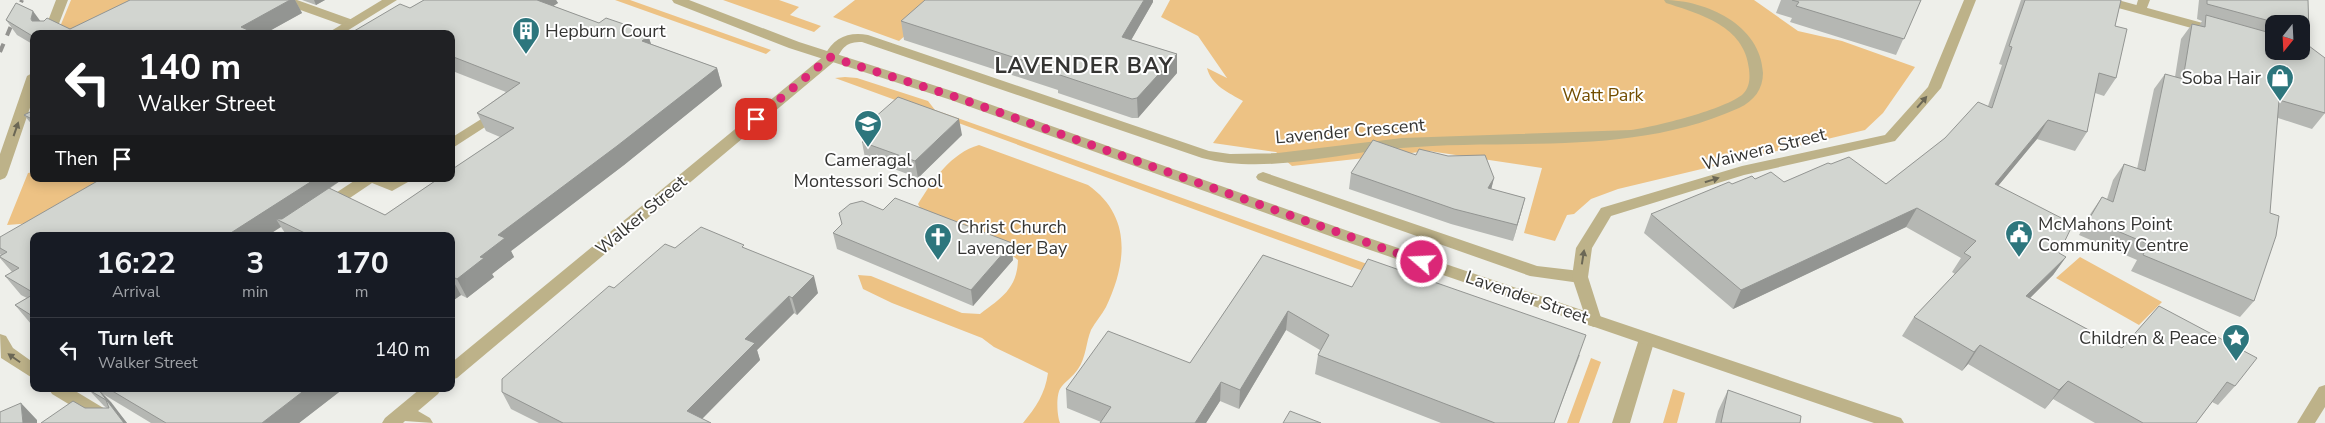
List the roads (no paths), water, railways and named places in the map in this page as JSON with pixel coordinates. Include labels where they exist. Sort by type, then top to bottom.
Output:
[{"type":"street","points":[[51,30],[62,0]]},
{"type":"street","points":[[285,0],[349,24]]},
{"type":"street","points":[[339,30],[391,0]]},
{"type":"street","name":"Lavender Street","points":[[678,0],[766,35],[953,96],[1346,236],[1895,423]]},
{"type":"street","name":"Lavender Crescent","points":[[830,57],[836,45],[841,41],[863,38],[1207,154],[1230,160],[1402,143],[1618,136],[1656,130],[1726,108],[1744,99],[1753,91],[1758,74],[1753,51],[1747,41],[1736,30],[1703,11],[1670,0]]},
{"type":"street","name":"Waiwera Street","points":[[1594,321],[1580,277],[1584,248],[1606,212],[1742,171],[1890,138],[1934,88],[1970,0]]},
{"type":"street","points":[[2104,0],[2142,5],[2228,34]]},
{"type":"street","name":"Walker Street","points":[[455,370],[830,57]]},
{"type":"street","points":[[0,175],[30,88]]},
{"type":"street","points":[[455,142],[494,115]]},
{"type":"street","points":[[1263,177],[1536,272],[1580,277]]},
{"type":"street","points":[[313,215],[362,182]]},
{"type":"street","points":[[383,182],[392,186],[398,182]]},
{"type":"street","points":[[1620,423],[1647,339]]},
{"type":"street","points":[[0,340],[7,353],[30,369]]},
{"type":"street","points":[[63,392],[114,423]]},
{"type":"street","points":[[397,417],[428,392]]},
{"type":"street","points":[[2306,423],[2325,392]]},
{"type":"street","points":[[397,417],[424,423]]},
{"type":"railway","points":[[0,52],[22,0]]},
{"type":"place","name":"Hepburn Court","points":[[526,55]]},
{"type":"place","name":"Soba Hair","points":[[2280,102]]},
{"type":"place","name":"Cameragal Montessori School","points":[[868,148]]},
{"type":"place","name":"McMahons Point Community Centre","points":[[2019,258]]},
{"type":"place","name":"Christ Church Lavender Bay","points":[[938,261]]},
{"type":"place","name":"Children & Peace","points":[[2236,362]]},
{"type":"district","name":"LAVENDER BAY","points":[[1084,66]]},
{"type":"park label","name":"Watt Park","points":[[1603,95]]}]
